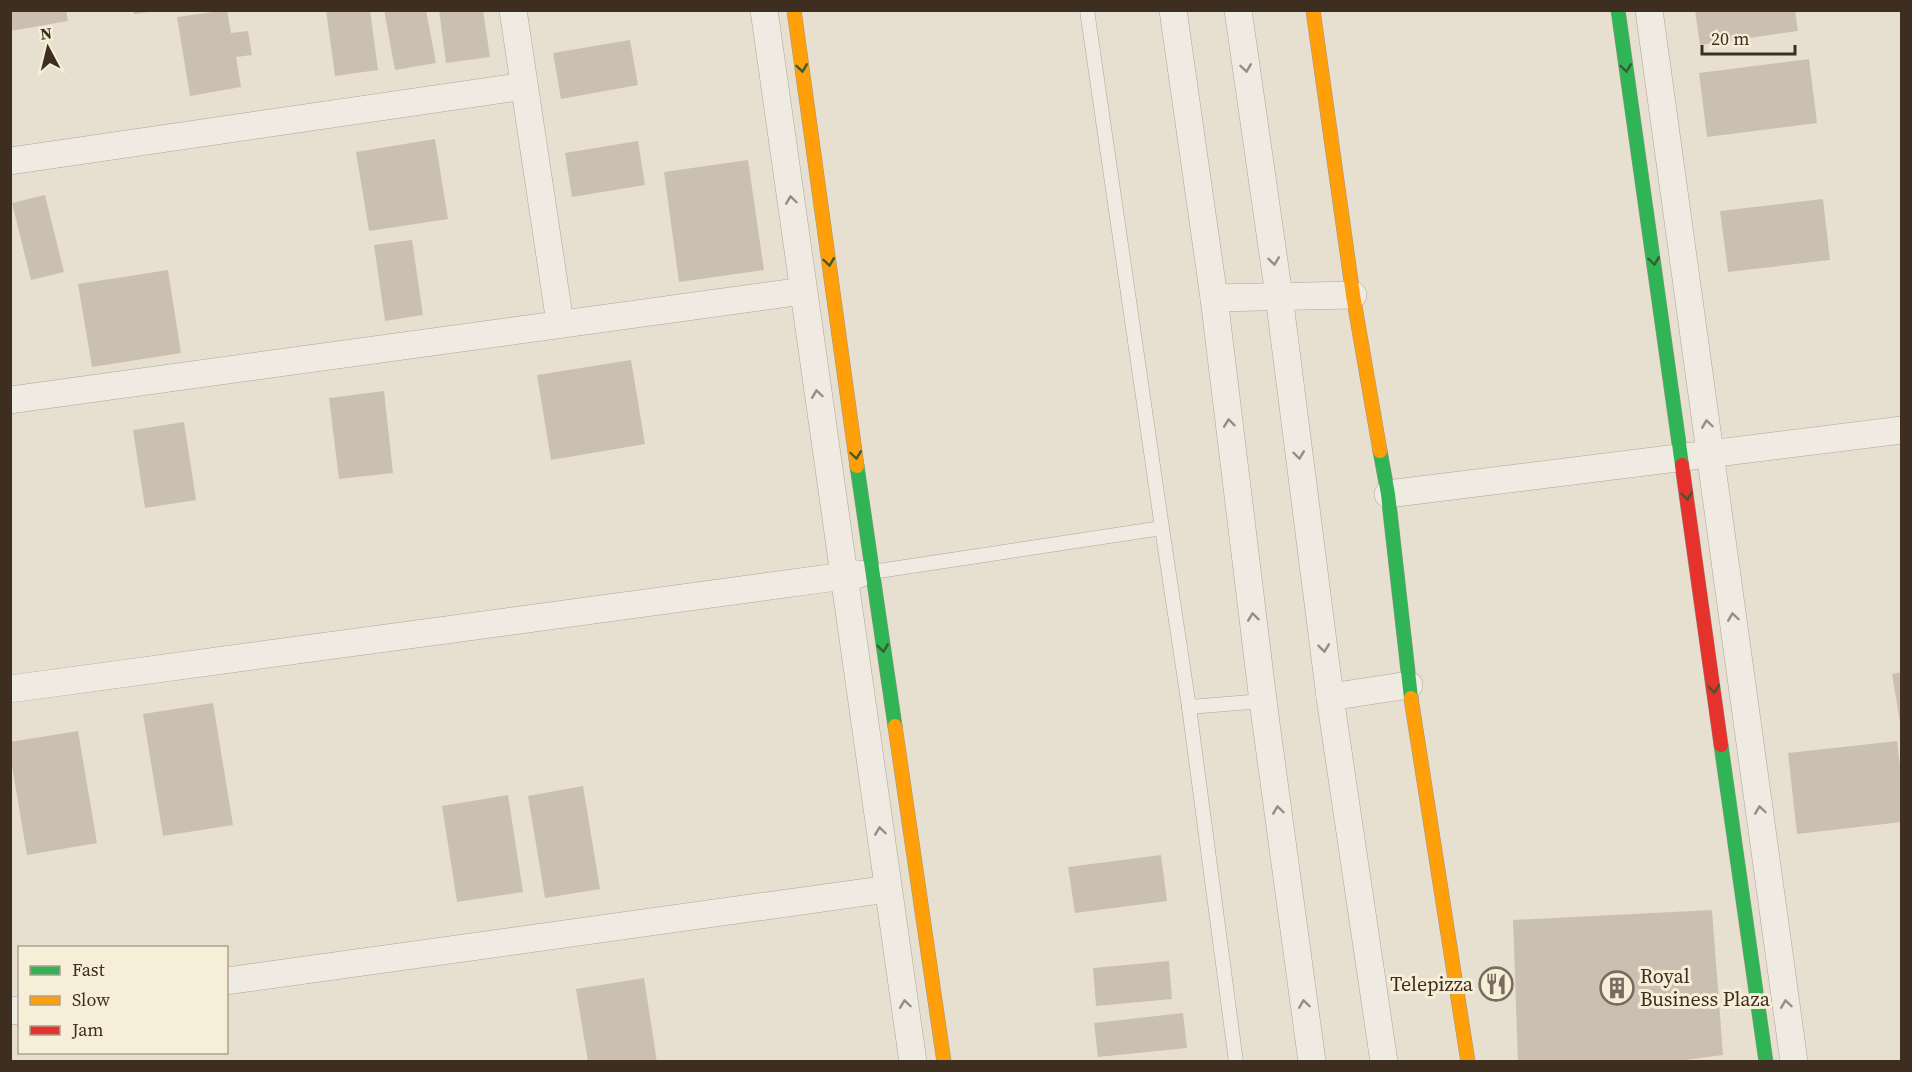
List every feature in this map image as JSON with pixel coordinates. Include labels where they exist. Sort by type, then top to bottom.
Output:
[{"type":"street","points":[[513,10],[560,323]]},
{"type":"street","points":[[764,10],[913,1062]]},
{"type":"street","points":[[794,10],[872,572],[944,1062]]},
{"type":"street","points":[[1173,10],[1214,298],[1263,701],[1312,1062]]},
{"type":"street","points":[[1238,10],[1279,296],[1330,697],[1384,1062]]},
{"type":"street","points":[[1313,10],[1353,295],[1388,494],[1409,685],[1468,1062]]},
{"type":"street","points":[[1618,10],[1766,1062]]},
{"type":"street","points":[[1649,10],[1794,1062]]},
{"type":"street","points":[[10,161],[524,86]]},
{"type":"street","points":[[10,400],[803,291]]},
{"type":"street","points":[[1214,298],[1353,295]]},
{"type":"street","points":[[1388,494],[1902,430]]},
{"type":"street","points":[[10,689],[872,572]]},
{"type":"street","points":[[1330,697],[1409,685]]},
{"type":"street","points":[[228,981],[888,889]]},
{"type":"lane","points":[[1087,10],[1189,707],[1236,1062]]},
{"type":"lane","points":[[872,572],[1162,528]]},
{"type":"lane","points":[[1189,707],[1263,701]]},
{"type":"building","points":[[10,10],[66,10],[68,21],[10,31]]},
{"type":"building","points":[[133,10],[149,10],[149,12],[134,14]]},
{"type":"building","points":[[227,10],[231,33],[248,31],[252,55],[236,57],[241,87],[190,96],[177,17]]},
{"type":"building","points":[[326,10],[370,10],[378,70],[335,76]]},
{"type":"building","points":[[384,10],[426,10],[436,63],[395,70]]},
{"type":"building","points":[[439,10],[483,10],[490,57],[446,63]]},
{"type":"building","points":[[1695,10],[1795,10],[1798,31],[1700,45]]},
{"type":"building","points":[[630,40],[638,85],[561,99],[553,53]]},
{"type":"building","points":[[1809,59],[1817,123],[1707,137],[1699,73]]},
{"type":"building","points":[[435,139],[448,219],[369,231],[356,152]]},
{"type":"building","points":[[638,141],[645,185],[572,197],[565,153]]},
{"type":"building","points":[[748,160],[764,270],[679,282],[664,172]]},
{"type":"building","points":[[45,195],[64,272],[31,280],[12,203]]},
{"type":"building","points":[[1823,199],[1830,260],[1728,272],[1720,211]]},
{"type":"building","points":[[412,240],[423,315],[385,321],[374,245]]},
{"type":"building","points":[[168,270],[181,353],[92,367],[78,284]]},
{"type":"building","points":[[631,360],[645,444],[551,460],[537,375]]},
{"type":"building","points":[[384,391],[393,473],[339,479],[329,398]]},
{"type":"building","points":[[184,422],[196,500],[145,508],[133,430]]},
{"type":"building","points":[[1902,672],[1902,722],[1900,722],[1892,674]]},
{"type":"building","points":[[213,703],[233,825],[163,836],[143,714]]},
{"type":"building","points":[[78,731],[97,843],[27,855],[10,742]]},
{"type":"building","points":[[1897,741],[1902,783],[1902,822],[1797,834],[1788,753]]},
{"type":"building","points":[[583,786],[600,889],[545,898],[528,796]]},
{"type":"building","points":[[508,795],[523,892],[457,902],[442,806]]},
{"type":"building","points":[[1161,855],[1167,901],[1075,913],[1068,867]]},
{"type":"building","name":"Royal Business Plaza","points":[[1712,910],[1723,1055],[1670,1062],[1518,1062],[1513,920]]},
{"type":"building","points":[[1169,961],[1172,999],[1096,1006],[1093,968]]},
{"type":"building","points":[[644,978],[657,1062],[588,1062],[576,989]]},
{"type":"building","points":[[1183,1013],[1187,1048],[1098,1057],[1094,1023]]},
{"type":"traffic: fast","points":[[1618,10],[1682,465]]},
{"type":"traffic: fast","points":[[1380,451],[1388,494],[1411,698]]},
{"type":"traffic: fast","points":[[857,466],[895,726]]},
{"type":"traffic: fast","points":[[1721,745],[1766,1062]]},
{"type":"traffic: slow","points":[[794,10],[857,466]]},
{"type":"traffic: slow","points":[[1313,10],[1353,295],[1380,451]]},
{"type":"traffic: slow","points":[[1411,698],[1468,1062]]},
{"type":"traffic: slow","points":[[895,726],[944,1062]]},
{"type":"traffic: jam","points":[[1682,465],[1721,745]]},
{"type":"place","name":"Telepizza","points":[[1496,984]]},
{"type":"place","name":"Royal Business Plaza","points":[[1617,988]]}]
